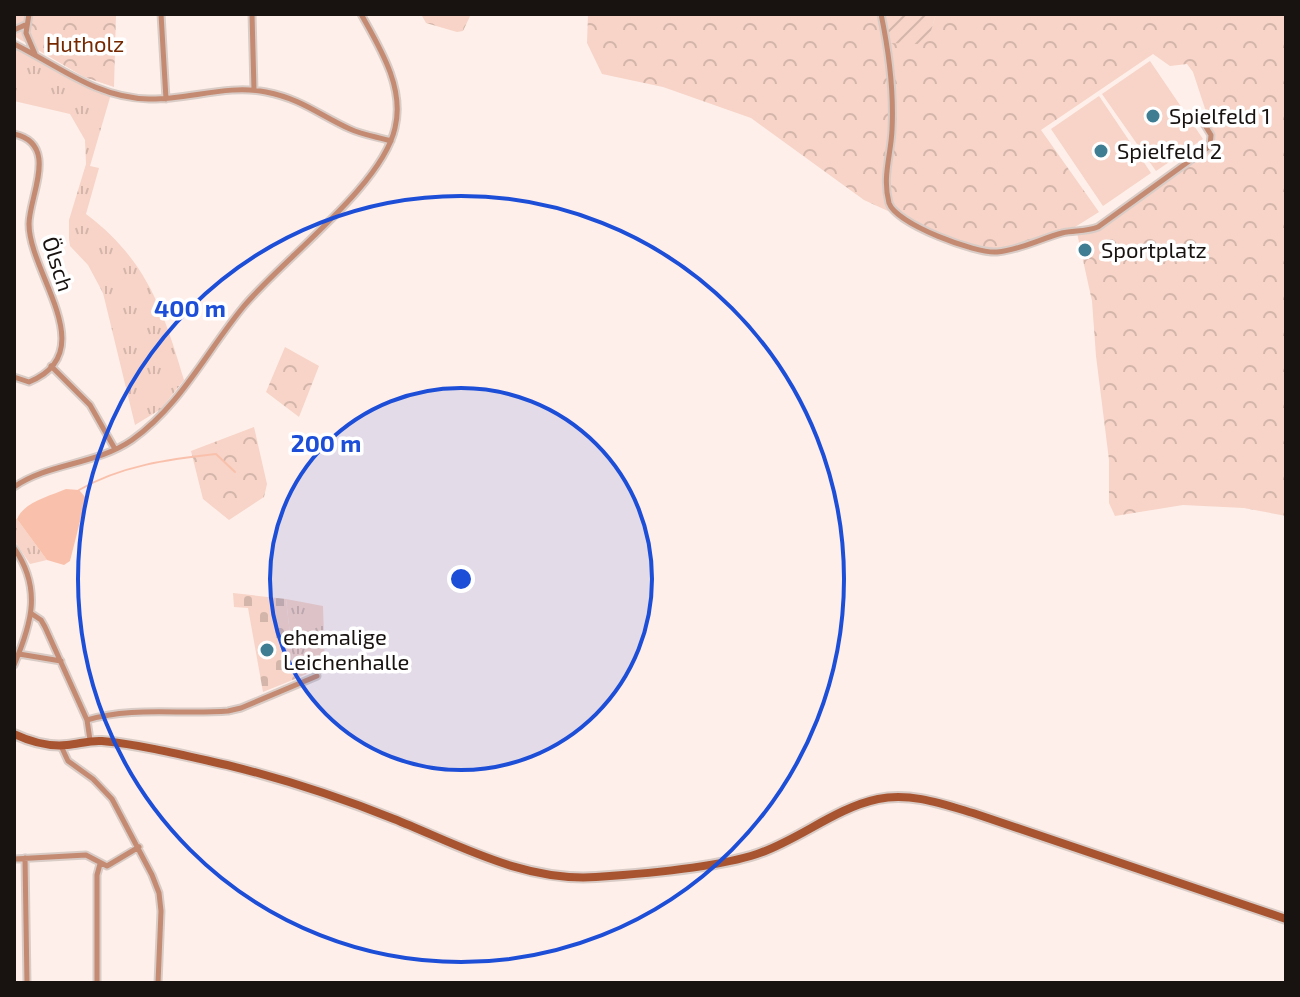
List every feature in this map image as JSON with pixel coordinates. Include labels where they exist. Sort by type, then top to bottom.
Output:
[{"type":"street","points":[[29,14],[25,25],[27,37],[36,55]]},
{"type":"street","points":[[161,14],[166,99]]},
{"type":"street","points":[[252,14],[254,90]]},
{"type":"street","points":[[14,487],[42,473],[87,461],[115,449],[142,432],[168,409],[245,305],[380,164],[391,141],[398,108],[392,80],[379,46],[361,14]]},
{"type":"street","points":[[881,14],[892,90],[892,133],[886,175],[892,209],[920,228],[974,250],[1010,250],[1067,232],[1077,233],[1098,227],[1210,146],[1211,135],[1198,114]]},
{"type":"street","points":[[14,30],[25,25]]},
{"type":"street","points":[[14,44],[84,84],[111,94],[138,99],[166,99],[254,90],[299,102],[347,128],[391,141]]},
{"type":"street","name":"Ölsch","points":[[14,134],[28,140],[40,161],[29,226],[63,332],[61,350],[51,366]]},
{"type":"street","points":[[14,377],[31,382],[51,366],[90,405],[115,449]]},
{"type":"street","points":[[14,548],[27,572],[32,614],[14,665]]},
{"type":"street","points":[[32,614],[41,620],[62,662],[87,720],[90,740]]},
{"type":"street","points":[[19,654],[62,662]]},
{"type":"street","points":[[87,720],[128,712],[228,711],[317,676]]},
{"type":"street","points":[[14,734],[34,742],[61,746],[90,740],[124,744],[260,773],[354,803],[504,864],[538,873],[575,877],[655,871],[739,859],[778,846],[847,810],[883,798],[925,800],[1286,919]]},
{"type":"street","points":[[61,746],[68,761],[93,779],[112,799],[139,847],[159,893],[158,983]]},
{"type":"street","points":[[14,859],[86,855],[109,866],[139,847]]},
{"type":"street","points":[[25,858],[27,983]]},
{"type":"street","points":[[97,983],[97,875],[100,864]]},
{"type":"green space","name":"Hutholz","points":[[14,14],[116,14],[114,87],[84,77],[14,36]]},
{"type":"green space","points":[[421,14],[471,14],[463,31],[457,32],[426,23]]},
{"type":"green space","points":[[588,14],[881,14],[929,37],[936,14],[1286,14],[1286,516],[1244,508],[1183,505],[1115,516],[1109,503],[1109,460],[1092,301],[1077,233],[1090,230],[1210,145],[1213,133],[1193,72],[1187,64],[1170,66],[1153,54],[1041,130],[1099,212],[1067,232],[998,252],[960,244],[864,200],[751,118],[663,87],[602,74],[587,43]]},
{"type":"green space","points":[[882,14],[936,14],[929,38],[918,44],[887,43]]},
{"type":"green space","points":[[14,44],[111,94],[90,166],[99,168],[86,214],[124,250],[150,288],[184,380],[161,409],[135,425],[103,293],[88,265],[70,246],[69,220],[86,164],[85,140],[70,114],[14,101]]},
{"type":"green space","name":"Spielfeld 1","points":[[1150,61],[1203,139],[1156,171],[1102,94]]},
{"type":"green space","name":"Spielfeld 2","points":[[1099,96],[1151,173],[1103,206],[1051,129]]},
{"type":"green space","points":[[285,347],[319,366],[299,417],[266,392]]},
{"type":"green space","points":[[254,427],[267,484],[264,497],[229,520],[203,499],[191,451]]},
{"type":"green space","points":[[14,519],[47,560],[30,564],[14,540]]},
{"type":"green space","points":[[233,593],[286,599],[295,679],[263,692],[248,608],[234,607]]},
{"type":"green space","points":[[286,599],[323,606],[325,671],[311,672],[295,679]]},
{"type":"shaded area","points":[[66,489],[79,490],[86,498],[70,561],[64,565],[47,560],[17,519],[31,504]]},
{"type":"waterway","points":[[79,490],[128,469],[198,456],[216,454],[235,472]]},
{"type":"place","name":"Spielfeld 1","points":[[1153,116]]},
{"type":"place","name":"Spielfeld 2","points":[[1101,151]]},
{"type":"place","name":"Sportplatz","points":[[1085,250]]},
{"type":"place","name":"ehemalige Leichenhalle","points":[[267,650]]}]
